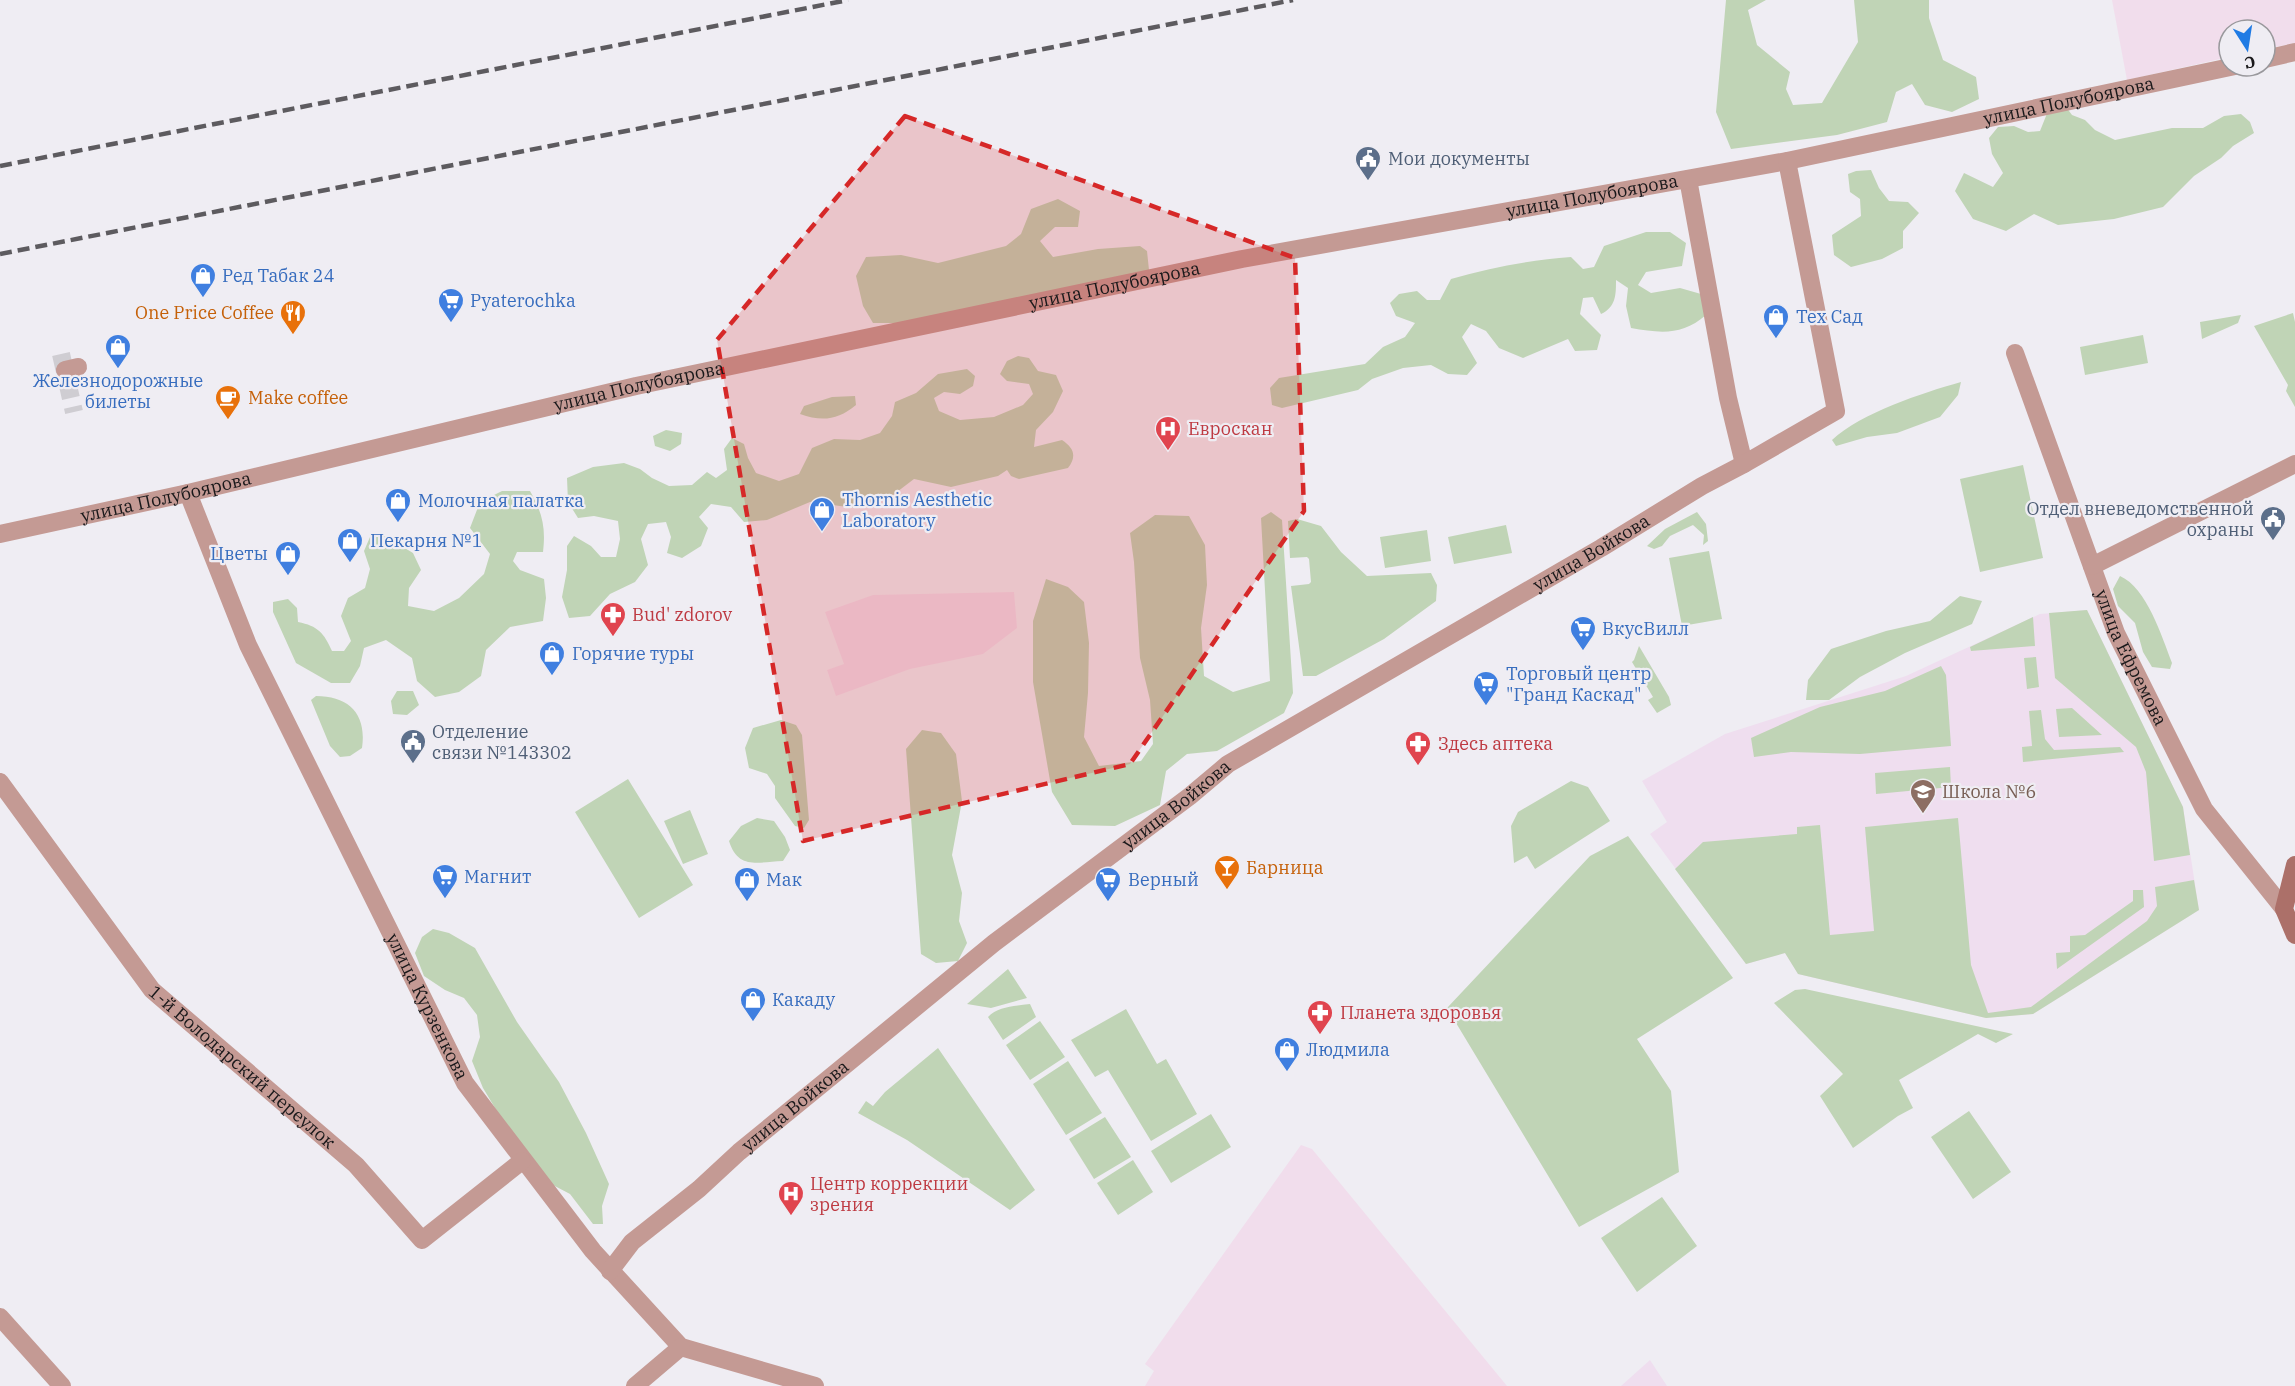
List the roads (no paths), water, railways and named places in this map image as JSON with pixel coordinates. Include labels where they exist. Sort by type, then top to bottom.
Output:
[{"type":"main road","points":[[2284,909],[2295,865]]},
{"type":"main road","name":"улица Ефремова","points":[[2284,909],[2295,936]]},
{"type":"street","points":[[2277,56],[2295,52]]},
{"type":"street","name":"улица Полубоярова","points":[[0,534],[188,493],[693,374],[1242,259],[1787,161],[2217,70]]},
{"type":"street","name":"улица Войкова","points":[[610,1271],[632,1242],[699,1189],[739,1152],[994,943],[1190,796],[1228,764],[1601,548],[1702,486],[1836,411],[1787,161]]},
{"type":"street","points":[[1688,179],[1726,387],[1744,464]]},
{"type":"street","name":"улица Ефремова","points":[[2015,353],[2116,633],[2204,809],[2284,909]]},
{"type":"street","points":[[2092,566],[2295,464]]},
{"type":"street","name":"улица Курзенкова","points":[[188,493],[248,645],[465,1083],[522,1161],[610,1271],[681,1347]]},
{"type":"street","name":"1-й Володарский переулок","points":[[0,782],[152,990],[356,1165],[422,1240],[522,1161]]},
{"type":"street","points":[[0,1317],[62,1386]]},
{"type":"street","points":[[635,1386],[681,1347],[815,1386]]},
{"type":"tunnel","points":[[61,354],[74,412]]},
{"type":"railway","points":[[0,166],[848,0]]},
{"type":"railway","points":[[0,254],[1293,0]]},
{"type":"place","name":"Мои документы","points":[[1368,182]]},
{"type":"place","name":"Ред Табак 24","points":[[203,299]]},
{"type":"place","name":"Pyaterochka","points":[[451,324]]},
{"type":"place","name":"One Price Coffee","points":[[293,336]]},
{"type":"place","name":"Тех Сад","points":[[1776,340]]},
{"type":"place","name":"Железнодорожные билеты","points":[[118,370]]},
{"type":"place","name":"Make coffee","points":[[228,421]]},
{"type":"place","name":"Евроскан","points":[[1168,452]]},
{"type":"place","name":"Молочная палатка","points":[[398,524]]},
{"type":"place","name":"Thornis Aesthetic Laboratory","points":[[822,533]]},
{"type":"place","name":"Отдел вневедомственной охраны","points":[[2273,542]]},
{"type":"place","name":"Пекарня №1","points":[[350,564]]},
{"type":"place","name":"Цветы","points":[[288,577]]},
{"type":"place","name":"Bud' zdorov","points":[[613,638]]},
{"type":"place","name":"ВкусВилл","points":[[1583,652]]},
{"type":"place","name":"Горячие туры","points":[[552,677]]},
{"type":"place","name":"Торговый центр \"Гранд Каскад\"","points":[[1486,707]]},
{"type":"place","name":"Отделение связи №143302","points":[[413,765]]},
{"type":"place","name":"Здесь аптека","points":[[1418,767]]},
{"type":"place","name":"Школа №6","points":[[1923,815]]},
{"type":"place","name":"Барница","points":[[1227,891]]},
{"type":"place","name":"Магнит","points":[[445,900]]},
{"type":"place","name":"Мак","points":[[747,903]]},
{"type":"place","name":"Верный","points":[[1108,903]]},
{"type":"place","name":"Какаду","points":[[753,1023]]},
{"type":"place","name":"Планета здоровья","points":[[1320,1036]]},
{"type":"place","name":"Людмила","points":[[1287,1073]]},
{"type":"place","name":"Центр коррекции зрения","points":[[791,1217]]}]
